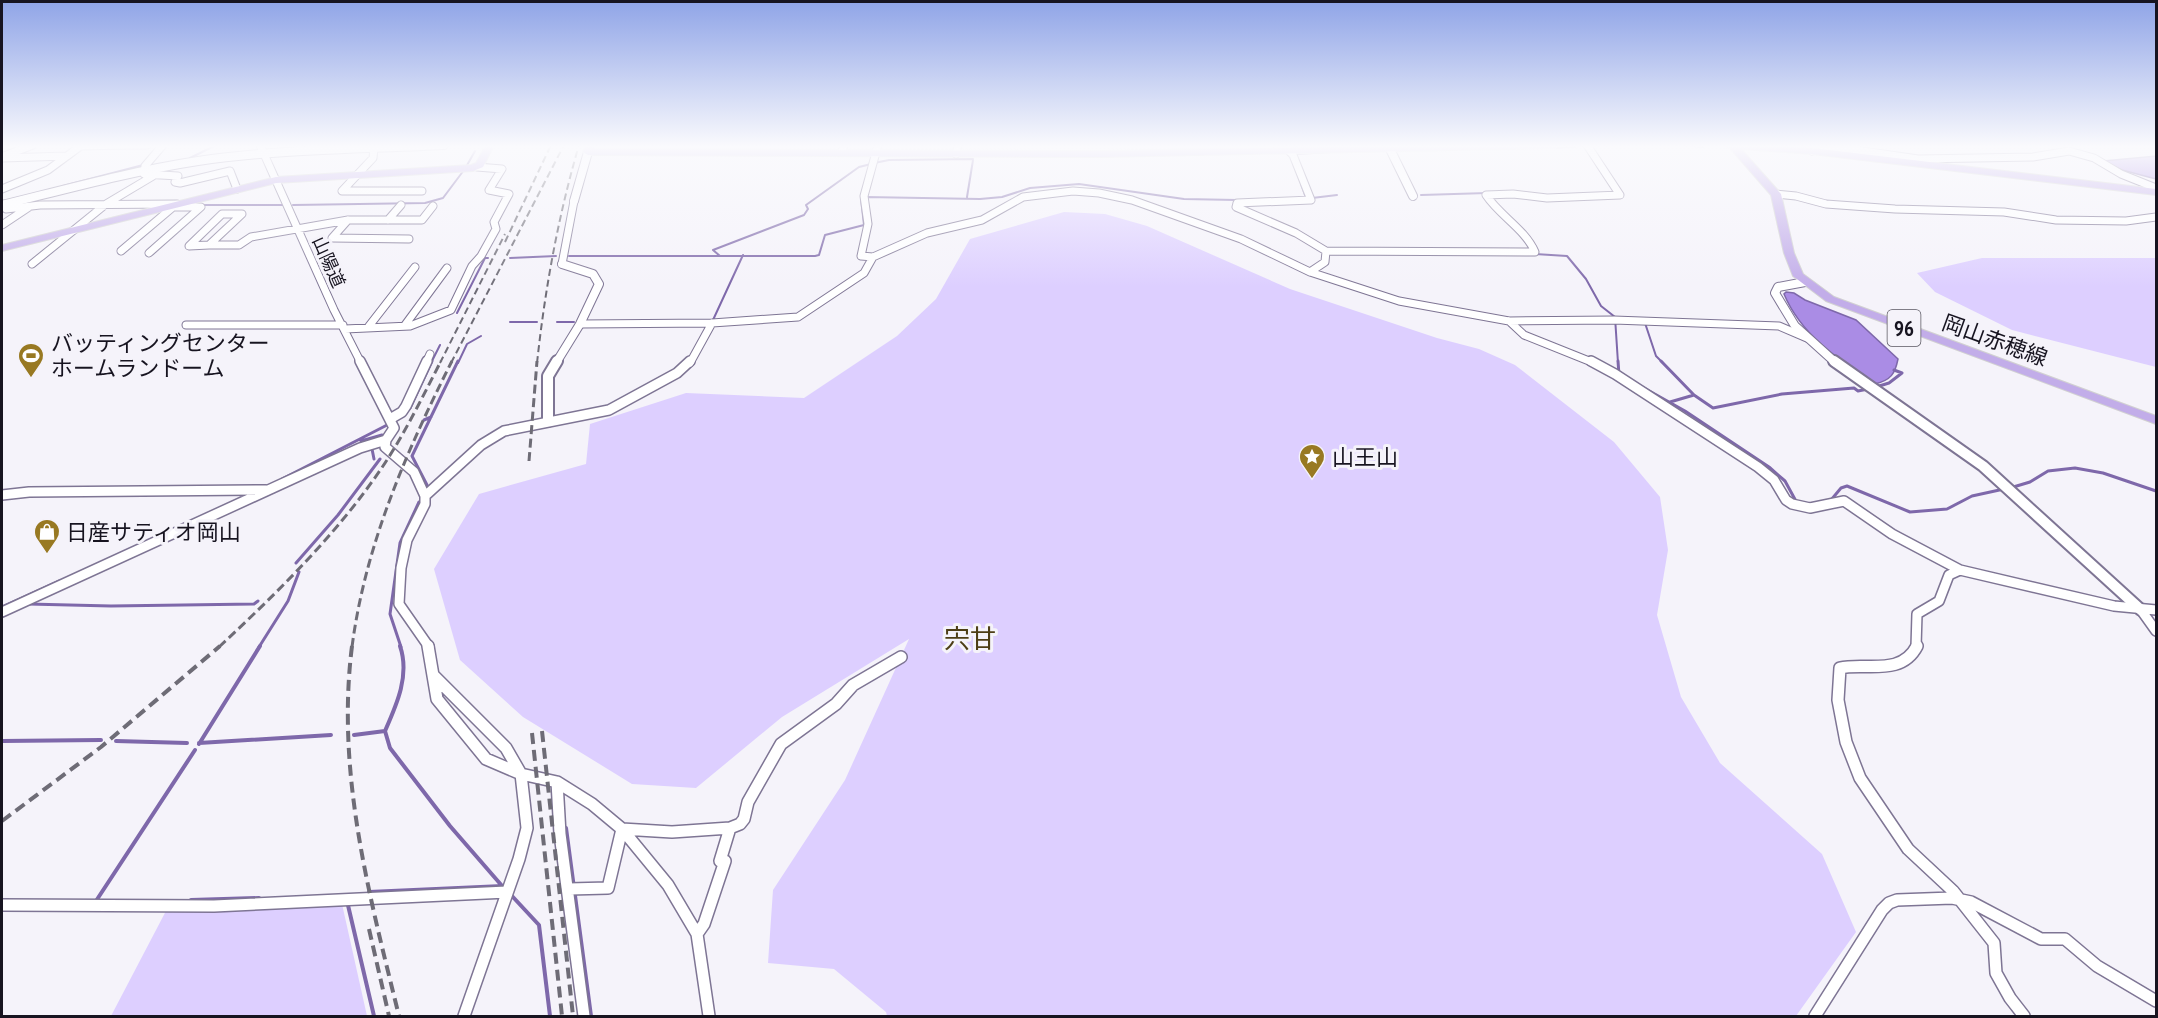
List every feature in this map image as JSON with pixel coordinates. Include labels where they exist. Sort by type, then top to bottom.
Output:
[{"type":"main road","points":[[2,248],[224,193]]},
{"type":"main road","points":[[1776,194],[1792,261],[1798,276],[1805,282]]},
{"type":"main road","name":"岡山赤穂線","points":[[1805,282],[1847,307],[2157,420]]},
{"type":"street","points":[[3,205],[50,193]]},
{"type":"street","points":[[32,264],[106,204],[125,193]]},
{"type":"street","name":"山陽道","points":[[282,193],[391,422]]},
{"type":"street","points":[[186,325],[410,326],[451,310],[472,266],[481,256],[496,229],[494,222],[509,194],[502,193]]},
{"type":"street","points":[[548,421],[548,376],[580,324],[598,289],[599,282],[589,272],[562,264],[577,193]]},
{"type":"street","points":[[865,193],[868,224],[861,256],[873,257],[927,233],[982,220],[1023,197],[1054,193]]},
{"type":"street","points":[[1088,193],[1132,200],[1241,239],[1310,272],[1399,301],[1509,321],[1615,320],[1779,326],[1786,327],[1799,337],[1807,338]]},
{"type":"street","points":[[1307,193],[1310,198],[1235,205],[1238,209],[1296,233],[1326,251],[1534,252],[1530,240],[1495,209],[1486,195],[1513,194],[1547,198],[1620,195],[1618,193]]},
{"type":"street","points":[[1776,194],[1796,196],[1826,204],[1895,210],[2004,212],[2056,220],[2126,220],[2157,217]]},
{"type":"street","points":[[3,205],[6,209],[106,204],[201,207],[149,252]]},
{"type":"street","points":[[388,220],[401,205]]},
{"type":"street","points":[[2,225],[31,206]]},
{"type":"street","points":[[121,251],[172,206]]},
{"type":"street","points":[[209,245],[242,214],[222,214],[189,246],[239,245],[251,237],[345,220],[422,220],[433,206]]},
{"type":"street","points":[[345,220],[332,238],[409,239]]},
{"type":"street","points":[[1310,272],[1325,262],[1326,251]]},
{"type":"street","points":[[580,324],[712,323],[804,315],[864,273],[873,257]]},
{"type":"street","points":[[369,326],[415,267]]},
{"type":"street","points":[[405,325],[447,268]]},
{"type":"street","points":[[1805,282],[1778,287],[1774,293],[1785,313],[1807,338],[1841,366],[1957,445],[2008,488],[2141,610],[2157,631]]},
{"type":"street","points":[[1509,321],[1524,335],[1580,356],[1615,374],[1681,416],[1769,476],[1786,500],[1792,504],[1810,508],[1847,502],[1892,534],[1960,570],[2114,606],[2157,610]]},
{"type":"street","points":[[425,496],[490,438],[504,431],[609,410],[677,373],[689,364],[712,323]]},
{"type":"street","points":[[430,354],[406,406],[391,422],[385,447],[414,472],[425,496],[425,504],[407,540],[401,568],[399,604],[430,649],[437,699],[486,759],[520,774],[557,782],[592,804],[622,829],[668,885],[698,934],[709,1017]]},
{"type":"street","points":[[2,612],[360,448],[386,440]]},
{"type":"street","points":[[2,495],[29,492],[272,490]]},
{"type":"street","points":[[1960,570],[1949,575],[1939,601],[1917,614],[1915,630],[1918,646],[1916,649],[1889,667],[1874,668],[1855,665],[1840,668],[1838,700],[1846,742],[1860,778],[1908,849],[1934,871],[1971,911],[1994,943],[1996,973],[2010,999],[2024,1017]]},
{"type":"street","points":[[622,829],[672,832],[730,828],[740,824],[744,819],[748,801],[781,744],[836,704],[853,685],[901,657]]},
{"type":"street","points":[[434,675],[453,697],[506,748],[520,774],[527,828],[464,1017]]},
{"type":"street","points":[[557,782],[560,834],[573,889],[584,1017]]},
{"type":"street","points":[[698,934],[704,924],[725,861],[720,861],[730,828]]},
{"type":"street","points":[[573,889],[608,888],[622,829]]},
{"type":"street","points":[[2,905],[214,906],[507,892]]},
{"type":"street","points":[[1815,1017],[1882,910],[1889,903],[1897,900],[1959,899],[1971,902],[2042,939],[2065,939],[2097,966],[2157,1001]]},
{"type":"shaded area","points":[[1064,212],[1105,214],[1147,226],[1290,289],[1437,338],[1479,349],[1515,365],[1614,442],[1660,497],[1668,550],[1657,615],[1681,697],[1720,763],[1822,854],[1856,932],[1796,1016],[887,1016],[886,1012],[834,969],[768,963],[773,890],[845,780],[909,639],[782,717],[696,788],[632,784],[523,717],[460,660],[434,569],[479,494],[586,464],[590,424],[686,393],[804,398],[897,336],[936,299],[970,239]]},
{"type":"shaded area","points":[[1982,258],[2156,258],[2156,367],[2012,330],[1935,292],[1917,273]]},
{"type":"shaded area","points":[[1794,293],[1805,300],[1856,320],[1898,359],[1891,376],[1875,384],[1835,356],[1800,322],[1784,294]]},
{"type":"shaded area","points":[[342,904],[367,1016],[111,1016],[167,909]]},
{"type":"waterway","points":[[293,205],[425,203],[443,198],[447,193]]},
{"type":"waterway","points":[[720,256],[713,250],[804,215],[808,209],[806,205],[823,193]]},
{"type":"waterway","points":[[967,197],[968,193]]},
{"type":"waterway","points":[[743,256],[819,255],[825,235],[864,225],[861,199],[866,197],[980,199],[1002,197],[1016,193]]},
{"type":"waterway","points":[[1139,193],[1184,199],[1237,200]]},
{"type":"waterway","points":[[1304,193],[1306,198],[1304,198]]},
{"type":"waterway","points":[[1421,195],[1487,193]]},
{"type":"waterway","points":[[1312,198],[1337,195]]},
{"type":"waterway","points":[[201,205],[283,205]]},
{"type":"waterway","points":[[1535,254],[1567,256],[1586,279],[1601,306],[1615,317],[1618,363]]},
{"type":"waterway","points":[[510,258],[556,256]]},
{"type":"waterway","points":[[569,256],[720,256]]},
{"type":"waterway","points":[[720,256],[743,256]]},
{"type":"waterway","points":[[710,320],[713,320],[743,256]]},
{"type":"waterway","points":[[457,313],[485,258],[488,258]]},
{"type":"waterway","points":[[510,322],[537,322]]},
{"type":"waterway","points":[[557,322],[574,322]]},
{"type":"waterway","points":[[1645,323],[1656,356],[1661,361]]},
{"type":"waterway","points":[[458,363],[467,344],[481,336]]},
{"type":"waterway","points":[[432,361],[440,345]]},
{"type":"waterway","points":[[410,408],[432,361]]},
{"type":"waterway","points":[[431,417],[458,361]]},
{"type":"waterway","points":[[1618,361],[1619,375]]},
{"type":"waterway","points":[[1661,361],[1694,395]]},
{"type":"waterway","points":[[1876,387],[1889,383],[1902,373],[1894,370]]},
{"type":"waterway","points":[[1644,388],[1685,411],[1769,467],[1785,481],[1797,503]]},
{"type":"waterway","points":[[1694,395],[1713,408],[1782,394],[1854,388],[1858,391],[1868,389]]},
{"type":"waterway","points":[[1670,402],[1694,395]]},
{"type":"waterway","points":[[424,420],[431,417]]},
{"type":"waterway","points":[[427,485],[412,456],[431,417]]},
{"type":"waterway","points":[[282,479],[391,423]]},
{"type":"waterway","points":[[361,441],[382,435]]},
{"type":"waterway","points":[[372,449],[374,459]]},
{"type":"waterway","points":[[296,563],[338,515],[380,459]]},
{"type":"waterway","points":[[2010,488],[2030,482],[2048,471],[2075,468],[2103,473],[2156,491]]},
{"type":"waterway","points":[[1831,500],[1841,488],[1847,486],[1910,512],[1947,509],[1972,496],[2004,489]]},
{"type":"waterway","points":[[401,647],[390,614],[400,543],[419,502]]},
{"type":"waterway","points":[[259,647],[288,601],[299,572]]},
{"type":"waterway","points":[[2,607],[59,581]]},
{"type":"waterway","points":[[28,604],[111,606],[254,604],[258,601]]},
{"type":"waterway","points":[[200,743],[260,646]]},
{"type":"waterway","points":[[385,731],[398,700],[403,679],[403,657],[400,646]]},
{"type":"waterway","points":[[354,735],[385,731]]},
{"type":"waterway","points":[[385,731],[390,748],[450,826],[502,886]]},
{"type":"waterway","points":[[200,743],[331,735]]},
{"type":"waterway","points":[[2,741],[101,740]]},
{"type":"waterway","points":[[116,741],[187,743]]},
{"type":"waterway","points":[[96,901],[195,750]]},
{"type":"waterway","points":[[566,828],[591,1016]]},
{"type":"waterway","points":[[369,892],[502,886]]},
{"type":"waterway","points":[[512,896],[539,925],[550,1016]]},
{"type":"waterway","points":[[191,900],[259,898]]},
{"type":"waterway","points":[[347,901],[374,1016]]},
{"type":"railway","points":[[505,242],[528,193]]},
{"type":"railway","points":[[452,362],[539,193]]},
{"type":"railway","points":[[537,363],[553,253],[567,193]]},
{"type":"railway","points":[[440,363],[505,234]]},
{"type":"railway","points":[[219,647],[305,562],[345,517],[381,469],[441,361]]},
{"type":"railway","points":[[529,461],[537,361]]},
{"type":"railway","points":[[352,647],[358,609],[377,536],[404,465],[452,362]]},
{"type":"railway","points":[[2,821],[101,747],[220,646]]},
{"type":"railway","points":[[352,646],[348,693],[348,740],[352,787],[367,879],[399,1016]]},
{"type":"railway","points":[[542,731],[573,1016]]},
{"type":"railway","points":[[532,733],[562,1016]]},
{"type":"railway","points":[[369,929],[389,1016]]},
{"type":"place","name":"バッティングセンター ホームランドーム","points":[[31,379]]},
{"type":"place","name":"山王山","points":[[1312,480]]},
{"type":"place","name":"日産サティオ岡山","points":[[47,555]]},
{"type":"district","name":"宍甘","points":[[970,638]]}]
